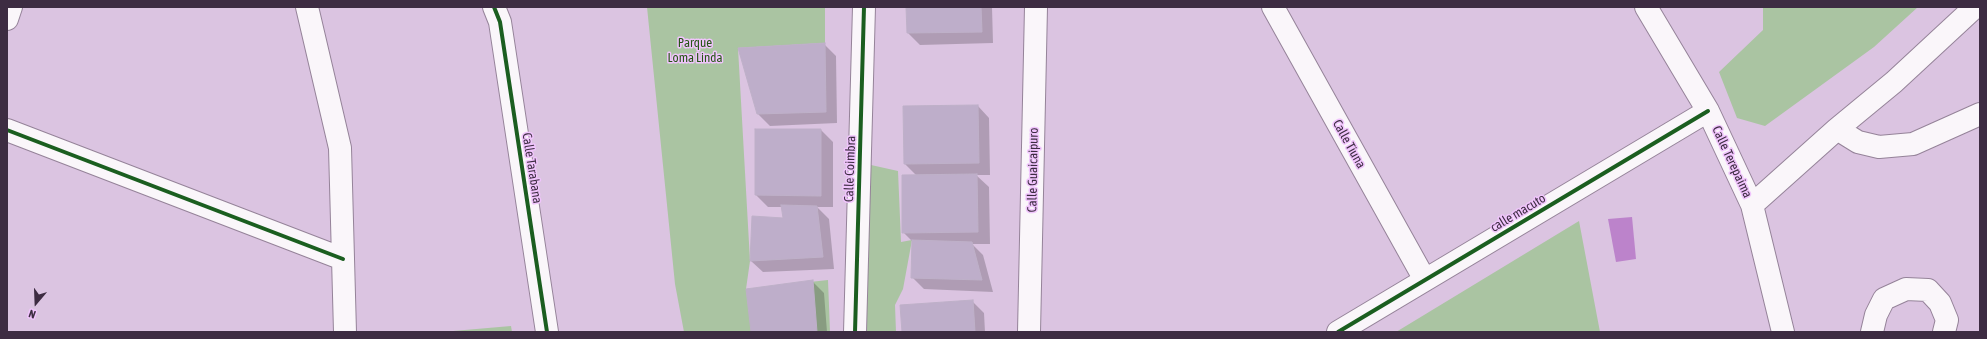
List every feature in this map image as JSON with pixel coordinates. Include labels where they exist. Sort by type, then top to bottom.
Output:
[{"type":"street","points":[[7,19],[11,7]]},
{"type":"street","points":[[307,7],[340,148],[345,332]]},
{"type":"street","name":"Calle Coimbra","points":[[855,332],[864,7]]},
{"type":"street","name":"Calle Guaicaipuro","points":[[1029,332],[1036,7]]},
{"type":"street","name":"Calle Tiuna","points":[[1273,7],[1425,280]]},
{"type":"street","name":"Calle Terepaima","points":[[1646,7],[1708,111],[1752,205],[1778,306],[1783,332]]},
{"type":"street","points":[[1752,205],[1837,129],[1894,82],[1975,7]]},
{"type":"street","name":"Calle Tarabana","points":[[499,12],[547,332]]},
{"type":"street","name":"calle macuto","points":[[1338,332],[1708,111]]},
{"type":"street","points":[[1837,129],[1858,142],[1879,147],[1913,144],[1980,114]]},
{"type":"street","points":[[7,130],[343,259]]},
{"type":"street","points":[[1872,332],[1876,315],[1884,299],[1906,289],[1928,290],[1940,303],[1947,320],[1944,332]]},
{"type":"green space","name":"Parque Loma Linda","points":[[647,7],[825,7],[825,43],[738,48],[750,261],[746,289],[828,280],[830,332],[684,332],[675,284]]},
{"type":"green space","points":[[1763,7],[1918,7],[1874,47],[1765,126],[1737,118],[1719,72],[1763,30]]},
{"type":"green space","points":[[871,165],[898,171],[901,242],[912,240],[903,289],[895,305],[896,332],[864,332]]},
{"type":"green space","points":[[1579,221],[1600,332],[1396,332]]},
{"type":"green space","points":[[511,326],[512,332],[453,332],[453,331]]},
{"type":"shaded area","points":[[1632,217],[1636,259],[1616,262],[1608,219]]},
{"type":"building","points":[[906,7],[981,7],[982,32],[907,33]]},
{"type":"building","points":[[825,43],[826,112],[757,114],[738,48]]},
{"type":"building","points":[[978,105],[979,163],[904,164],[903,106]]},
{"type":"building","points":[[755,129],[821,129],[821,196],[755,195]]},
{"type":"building","points":[[977,174],[978,232],[902,233],[902,175]]},
{"type":"building","points":[[781,205],[817,206],[823,257],[750,261],[752,216],[783,218]]},
{"type":"building","points":[[912,240],[972,242],[982,280],[911,278]]},
{"type":"building","points":[[813,280],[817,332],[751,332],[746,289]]},
{"type":"building","points":[[973,300],[975,332],[902,332],[900,305]]},
{"type":"cycle path","points":[[494,7],[500,22],[547,332]]},
{"type":"cycle path","points":[[855,332],[864,7]]},
{"type":"cycle path","points":[[1338,332],[1708,111]]},
{"type":"cycle path","points":[[7,130],[343,259]]}]
